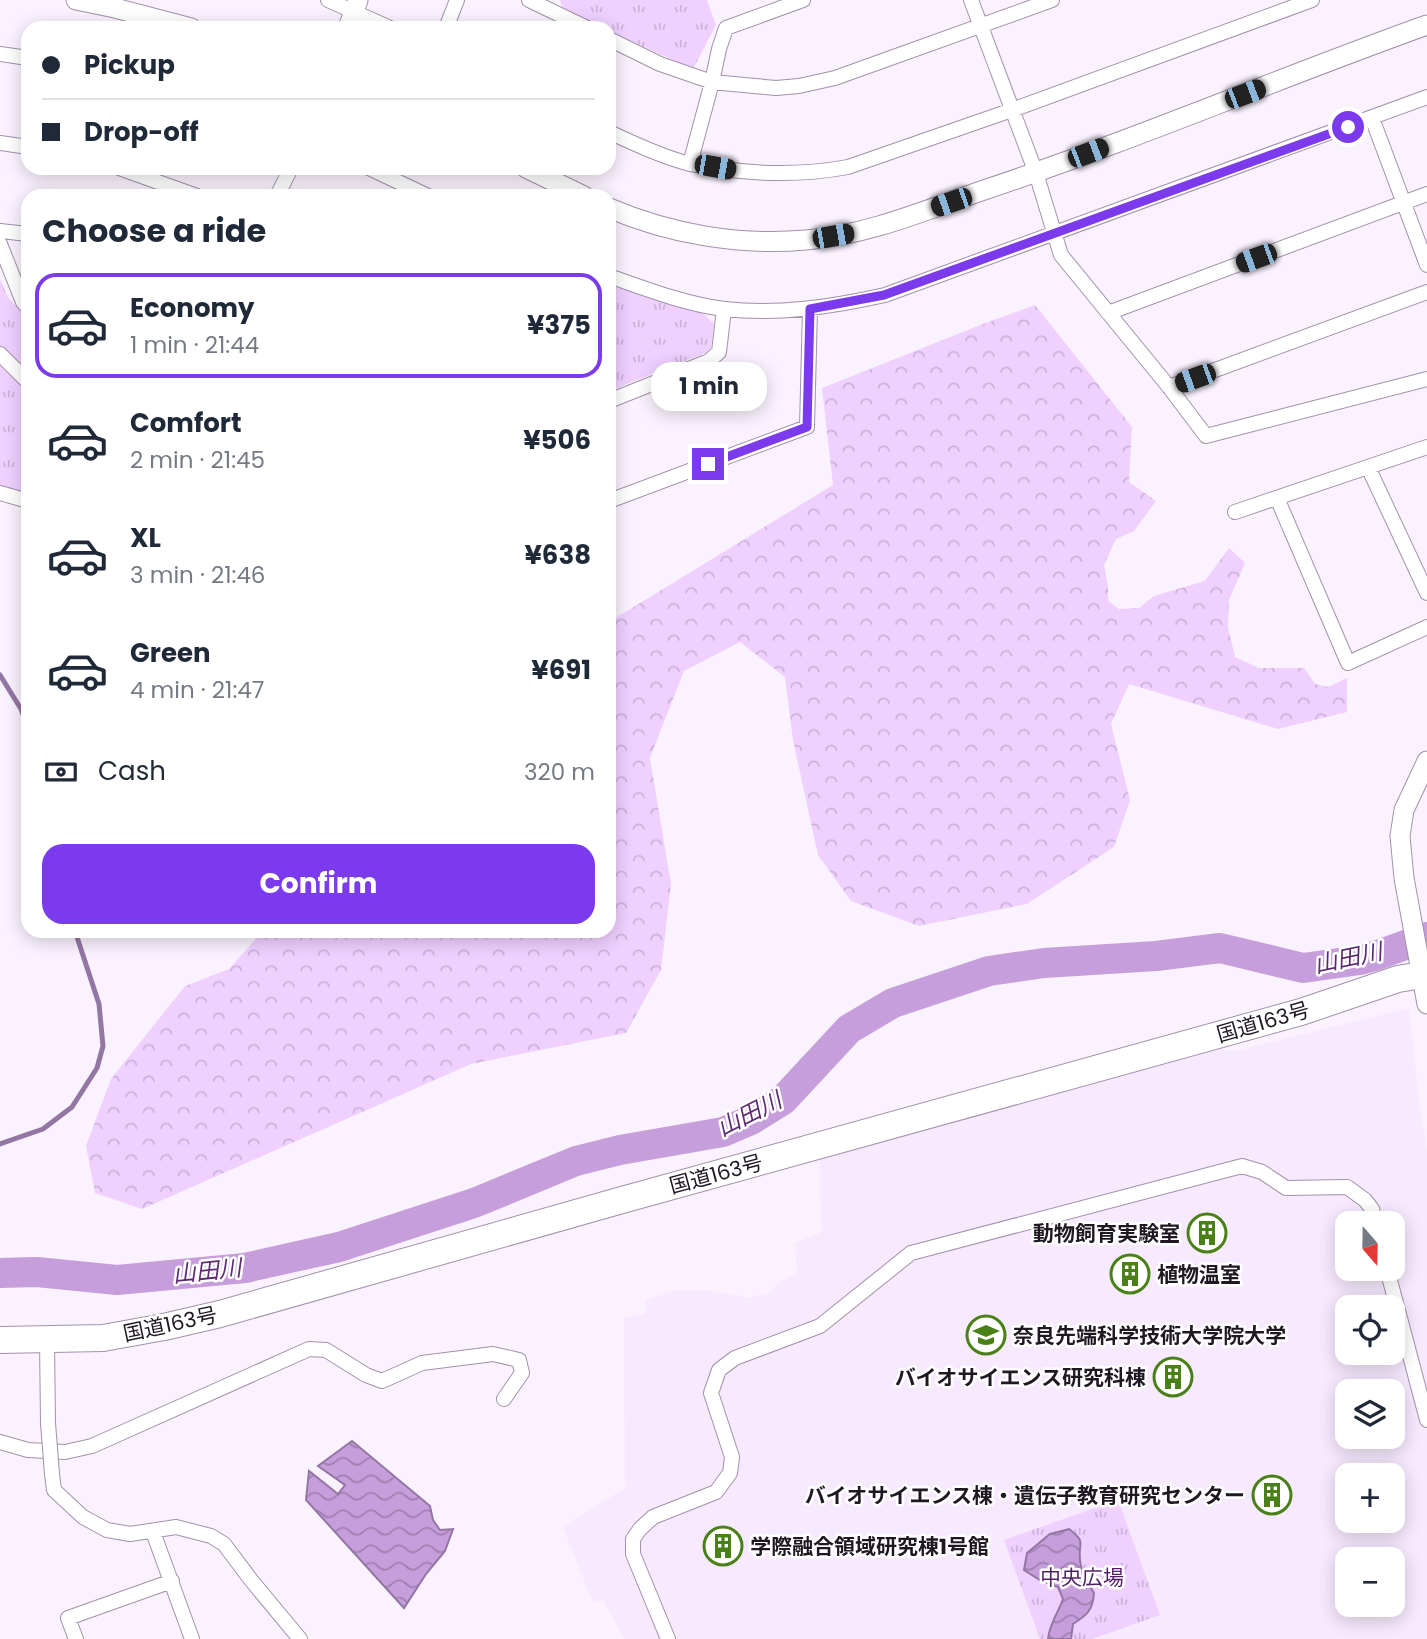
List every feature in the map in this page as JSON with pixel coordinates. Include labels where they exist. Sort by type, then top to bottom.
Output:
[{"type":"highway","name":"国道163号","points":[[0,1340],[103,1338],[220,1314],[1301,1012],[1398,979],[1425,975]]},
{"type":"street","points":[[76,0],[164,21]]},
{"type":"street","points":[[328,0],[373,21]]},
{"type":"street","points":[[449,21],[457,0]]},
{"type":"street","points":[[690,164],[726,28],[803,0]]},
{"type":"street","points":[[971,0],[1036,173],[1062,255],[1170,387],[1206,436],[1427,379]]},
{"type":"street","points":[[616,42],[660,64],[712,82],[776,88],[799,86],[835,78],[1052,0]]},
{"type":"street","points":[[616,135],[690,164],[760,173],[792,174],[848,167],[1013,110],[1312,0]]},
{"type":"street","points":[[533,1],[573,21]]},
{"type":"street","points":[[616,211],[655,225],[701,236],[755,241],[807,240],[883,226],[1036,173],[1427,25]]},
{"type":"street","points":[[0,54],[21,57]]},
{"type":"street","points":[[616,278],[682,300],[723,309],[774,312],[810,309],[884,295],[1427,97]]},
{"type":"street","points":[[1372,118],[1427,265]]},
{"type":"street","points":[[0,143],[21,146]]},
{"type":"street","points":[[138,175],[177,189]]},
{"type":"street","points":[[384,175],[413,189]]},
{"type":"street","points":[[540,175],[570,189]]},
{"type":"street","points":[[1108,313],[1427,194]]},
{"type":"street","points":[[0,231],[21,233]]},
{"type":"street","points":[[0,244],[21,297]]},
{"type":"street","points":[[1170,387],[1427,292]]},
{"type":"street","points":[[616,398],[709,361],[719,352],[723,309]]},
{"type":"street","points":[[616,498],[807,427],[810,309]]},
{"type":"street","points":[[0,354],[21,375]]},
{"type":"street","points":[[1235,512],[1427,447]]},
{"type":"street","points":[[1368,467],[1427,593]]},
{"type":"street","points":[[0,493],[21,499]]},
{"type":"street","points":[[1277,498],[1348,663],[1427,627]]},
{"type":"street","points":[[1427,761],[1404,810],[1400,836],[1404,878],[1425,975],[1427,1004]]},
{"type":"street","points":[[668,1639],[633,1554],[633,1539],[653,1517],[716,1492],[730,1473],[732,1457],[711,1393],[719,1370],[735,1358],[820,1326],[911,1253],[1242,1166],[1262,1172],[1286,1188],[1347,1187],[1365,1200],[1372,1211]]},
{"type":"street","points":[[1390,1281],[1427,1420]]},
{"type":"street","points":[[47,1340],[48,1423],[54,1490],[83,1517],[107,1530],[130,1534],[176,1527],[211,1536],[224,1545],[300,1639]]},
{"type":"street","points":[[0,1442],[28,1450],[65,1452],[92,1446],[309,1349],[326,1350],[366,1375],[382,1381],[422,1363],[493,1354],[519,1360],[522,1373],[504,1399]]},
{"type":"street","points":[[152,1532],[192,1639]]},
{"type":"street","points":[[76,1639],[68,1618],[172,1581]]},
{"type":"shaded area","name":"奈良先端科学技術大学院大学","points":[[1409,1008],[1427,1153],[1427,1639],[624,1639],[603,1600],[593,1603],[563,1527],[625,1488],[624,1318],[646,1313],[646,1300],[674,1291],[709,1291],[750,1298],[768,1293],[780,1282],[797,1273],[795,1243],[822,1232],[819,1157],[1217,1048],[1232,1052]]},
{"type":"green space","points":[[560,0],[707,0],[716,25],[693,69],[616,34],[616,21],[585,21],[563,11]]},
{"type":"green space","points":[[0,279],[8,298],[21,311],[21,494],[0,489]]},
{"type":"green space","points":[[616,287],[704,314],[714,324],[711,348],[705,353],[616,388]]},
{"type":"green space","points":[[1035,305],[1132,427],[1129,482],[1156,501],[1134,531],[1116,539],[1104,565],[1108,601],[1119,609],[1139,608],[1154,596],[1205,581],[1229,548],[1245,563],[1229,600],[1228,627],[1235,657],[1259,668],[1304,668],[1315,684],[1328,687],[1347,678],[1347,712],[1278,729],[1129,684],[1111,724],[1130,800],[1114,847],[1027,904],[919,926],[851,901],[818,855],[793,740],[785,677],[740,642],[684,671],[650,758],[671,884],[661,970],[626,1033],[471,1064],[142,1209],[95,1193],[86,1146],[111,1079],[185,986],[229,969],[257,938],[616,938],[616,618],[833,485],[822,388]]},
{"type":"green space","name":"中央広場","points":[[1118,1500],[1160,1615],[1092,1639],[1040,1639],[1004,1540]]},
{"type":"water","points":[[352,1441],[430,1506],[433,1520],[440,1530],[453,1529],[445,1551],[404,1608],[306,1500],[309,1471],[338,1494],[345,1485],[318,1466]]},
{"type":"water","points":[[1069,1529],[1080,1540],[1081,1564],[1094,1593],[1093,1599],[1088,1612],[1073,1624],[1071,1639],[1048,1639],[1063,1599],[1058,1587],[1024,1570],[1027,1553],[1050,1534]]},
{"type":"waterway","points":[[0,675],[21,709]]},
{"type":"waterway","name":"山田川","points":[[0,1273],[37,1272],[117,1280],[245,1268],[339,1247],[474,1203],[576,1161],[620,1150],[723,1132],[751,1120],[783,1100],[849,1029],[893,1003],[989,971],[1044,963],[1156,956],[1220,948],[1303,968],[1360,960],[1427,937]]},
{"type":"waterway","points":[[0,1144],[43,1129],[72,1107],[97,1068],[103,1046],[99,1004],[77,938]]},
{"type":"place","name":"動物飼育実験室","points":[[1207,1233]]},
{"type":"place","name":"植物温室","points":[[1130,1274]]},
{"type":"place","name":"奈良先端科学技術大学院大学","points":[[986,1335]]},
{"type":"place","name":"バイオサイエンス研究科棟","points":[[1173,1377]]},
{"type":"place","name":"バイオサイエンス棟・遺伝子教育研究センター","points":[[1272,1495]]},
{"type":"place","name":"学際融合領域研究棟1号館","points":[[723,1546]]},
{"type":"route","points":[[708,464],[807,427],[810,309],[884,295],[1348,127]]}]
